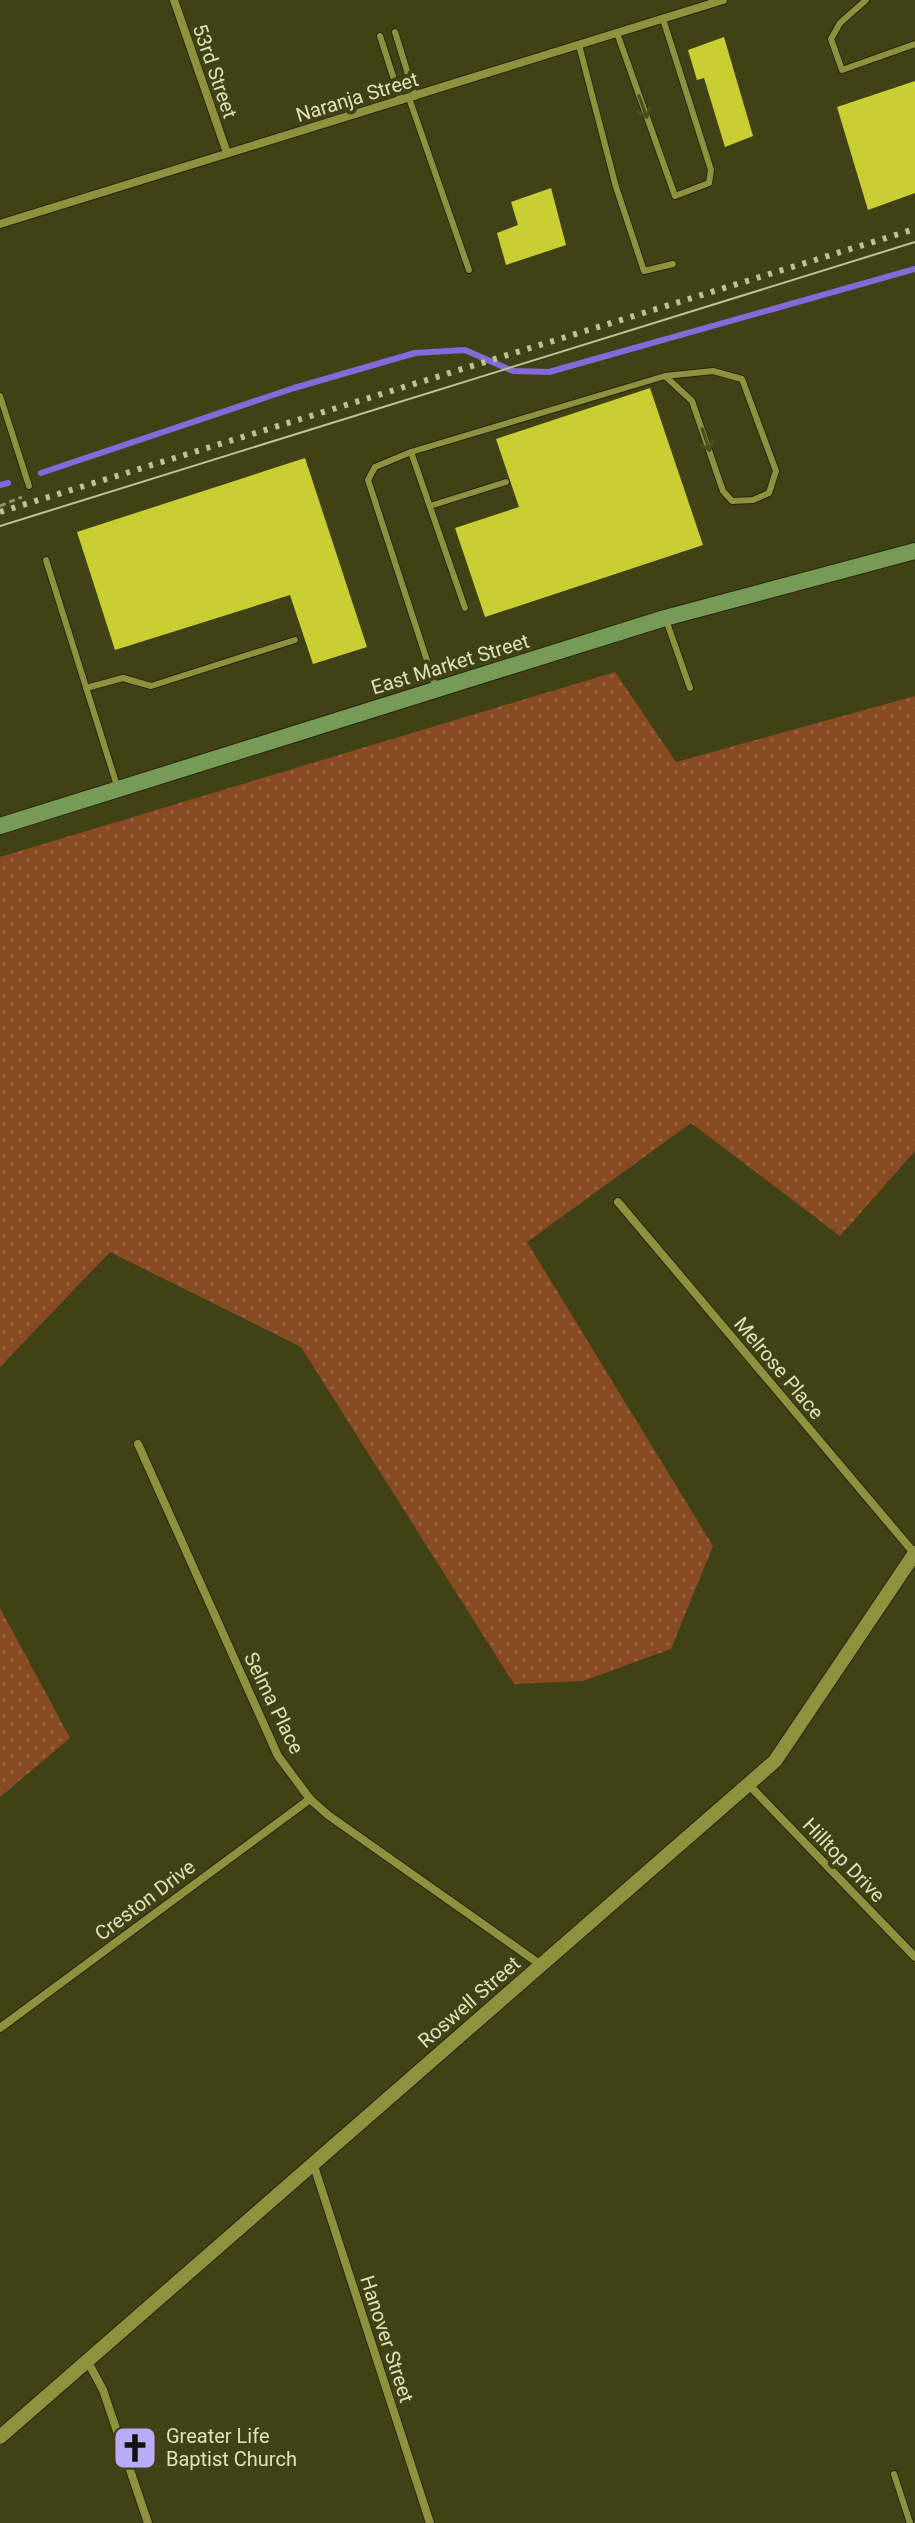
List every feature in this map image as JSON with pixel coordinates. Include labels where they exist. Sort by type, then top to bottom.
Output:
[{"type":"main road","name":"East Market Street","points":[[0,826],[665,618],[915,551]]},
{"type":"street","name":"53rd Street","points":[[174,0],[227,153]]},
{"type":"street","name":"Naranja Street","points":[[0,224],[723,0]]},
{"type":"street","name":"Melrose Place","points":[[618,1202],[915,1554]]},
{"type":"street","name":"Selma Place","points":[[138,1444],[278,1756],[310,1799],[328,1815],[541,1965]]},
{"type":"street","name":"Roswell Street","points":[[0,2437],[775,1761],[915,1554]]},
{"type":"street","name":"Hilltop Drive","points":[[749,1785],[915,1957]]},
{"type":"street","name":"Creston Drive","points":[[0,2028],[310,1799]]},
{"type":"street","name":"Hanover Street","points":[[314,2166],[430,2523]]},
{"type":"street","points":[[88,2362],[103,2390],[148,2523]]},
{"type":"lane","points":[[866,0],[840,23],[831,39],[842,70],[915,44]]},
{"type":"lane","points":[[617,33],[675,196],[709,183],[711,170],[663,19]]},
{"type":"lane","points":[[395,32],[408,99]]},
{"type":"lane","points":[[380,36],[408,99],[469,270]]},
{"type":"lane","points":[[579,45],[616,187],[644,271],[673,264]]},
{"type":"lane","points":[[436,689],[368,480],[375,467],[411,452],[665,376],[713,371],[727,372],[742,379],[776,471],[769,493],[753,500],[732,501],[723,491],[692,401],[665,376]]},
{"type":"lane","points":[[0,396],[29,486]]},
{"type":"lane","points":[[411,452],[465,608]]},
{"type":"lane","points":[[430,506],[506,482]]},
{"type":"lane","points":[[46,560],[118,789]]},
{"type":"lane","points":[[665,618],[690,688]]},
{"type":"lane","points":[[86,688],[123,678],[151,686],[295,640]]},
{"type":"lane","points":[[894,2474],[910,2523]]},
{"type":"path","points":[[0,506],[20,500]]},
{"type":"shaded area","points":[[615,672],[676,762],[915,696],[915,1151],[840,1236],[691,1123],[527,1242],[713,1546],[671,1649],[583,1681],[514,1684],[301,1347],[110,1252],[0,1367],[0,857]]},
{"type":"shaded area","points":[[0,1608],[70,1738],[0,1797]]},
{"type":"building","points":[[724,37],[753,136],[725,147],[704,78],[697,80],[688,50]]},
{"type":"building","points":[[915,81],[915,193],[868,210],[837,107]]},
{"type":"building","points":[[551,188],[566,245],[506,265],[497,233],[518,225],[511,202]]},
{"type":"building","points":[[650,388],[703,545],[485,617],[455,528],[519,507],[496,439]]},
{"type":"building","points":[[305,458],[367,647],[313,664],[290,595],[115,650],[77,532]]},
{"type":"waterway","points":[[41,473],[294,388],[415,353],[465,350],[513,371],[549,372],[915,269]]},
{"type":"waterway","points":[[0,485],[8,483]]},
{"type":"tram line","points":[[0,526],[915,242]]},
{"type":"railway","points":[[0,512],[915,229]]},
{"type":"place","name":"Greater Life Baptist Church","points":[[135,2448]]}]
